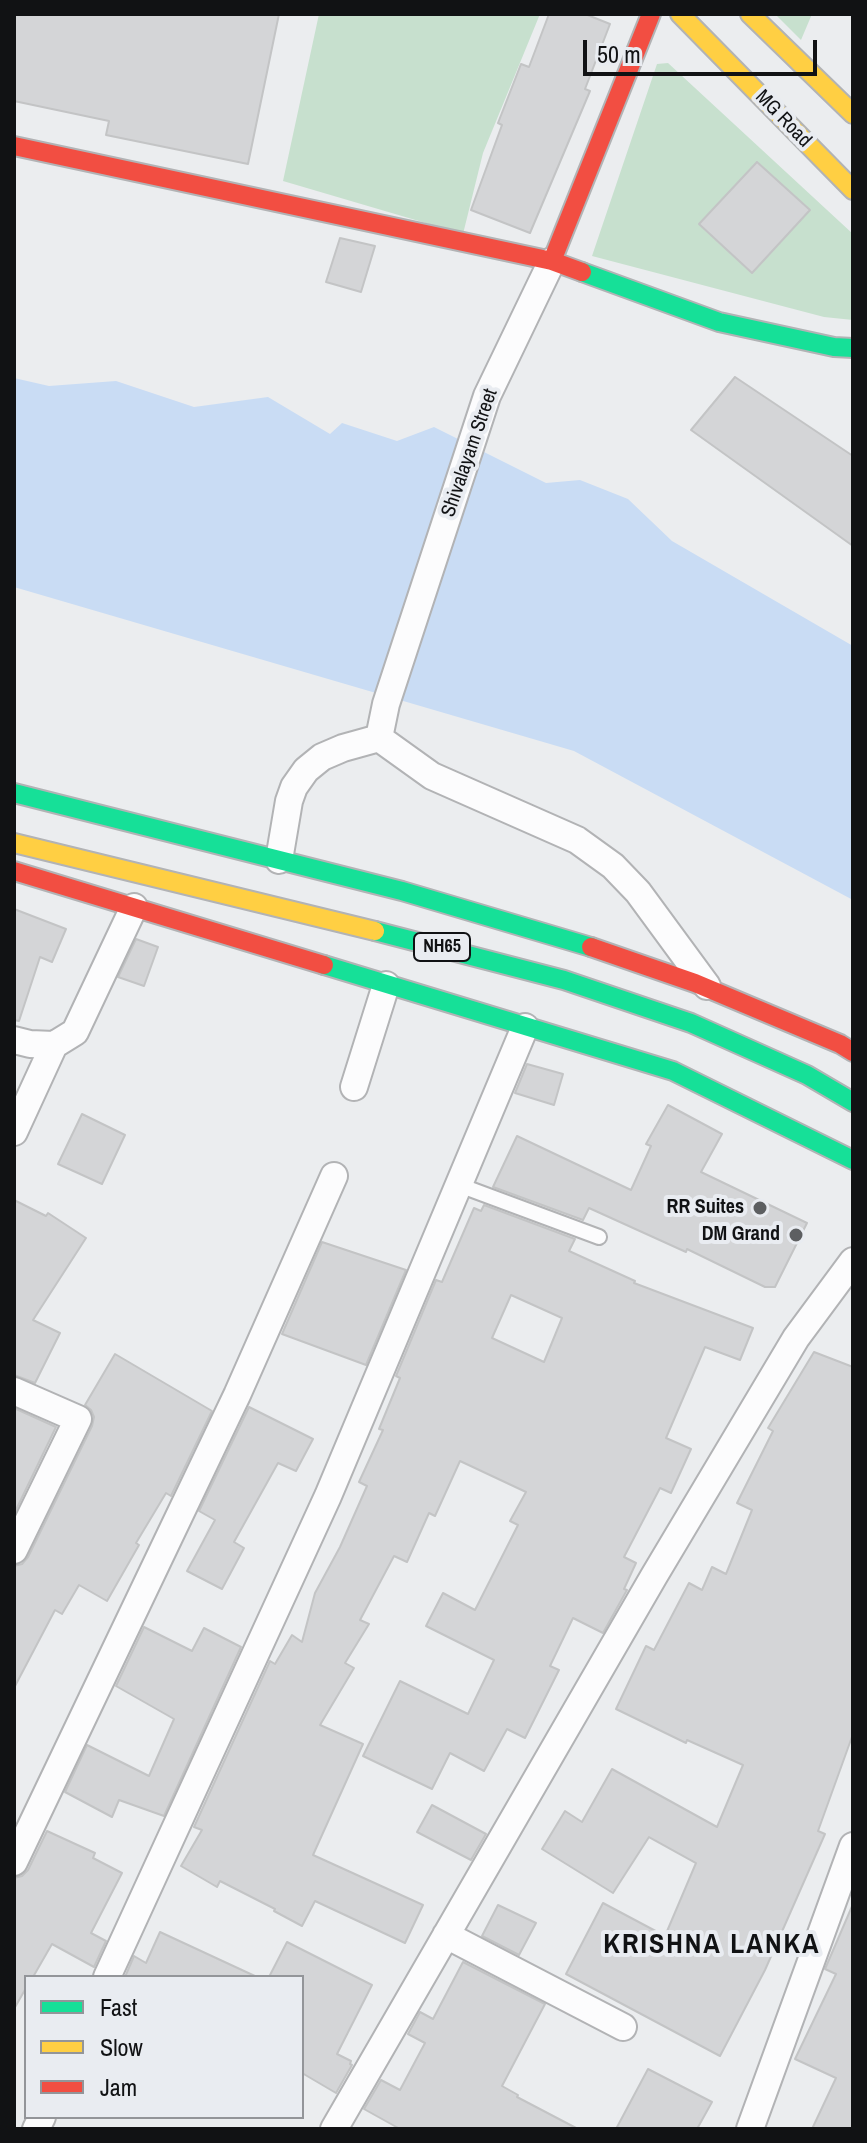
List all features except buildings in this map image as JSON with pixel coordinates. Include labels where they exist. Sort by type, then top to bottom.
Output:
[{"type":"main road","name":"Shivalayam Street","points":[[552,261],[651,14]]},
{"type":"main road","name":"MG Road","points":[[680,14],[853,190]]},
{"type":"main road","points":[[750,14],[853,114]]},
{"type":"main road","points":[[14,146],[552,261],[719,322],[834,347],[853,348]]},
{"type":"main road","name":"NH65","points":[[14,793],[402,891],[570,940],[710,989],[853,1052]]},
{"type":"main road","name":"NH65","points":[[14,843],[427,943],[564,980],[691,1023],[807,1075],[853,1102]]},
{"type":"main road","points":[[14,871],[673,1071],[853,1160]]},
{"type":"street","name":"Shivalayam Street","points":[[379,738],[386,704],[487,396],[552,261]]},
{"type":"street","points":[[279,860],[289,801],[306,770],[322,757],[379,738],[432,776],[577,840],[613,866],[638,892],[710,989]]},
{"type":"street","points":[[14,1132],[54,1045],[75,1032],[134,907]]},
{"type":"street","points":[[354,1087],[386,985]]},
{"type":"street","points":[[108,1975],[328,1496],[525,1027]]},
{"type":"street","points":[[14,1040],[54,1045]]},
{"type":"street","points":[[14,1862],[237,1395],[334,1176]]},
{"type":"street","points":[[334,2129],[654,1576],[796,1338],[853,1261]]},
{"type":"street","points":[[14,1391],[78,1419],[14,1550]]},
{"type":"street","points":[[750,2129],[853,1846]]},
{"type":"street","points":[[446,1935],[623,2027]]},
{"type":"lane","points":[[459,1185],[599,1237]]},
{"type":"green space","points":[[319,14],[540,14],[483,153],[463,234],[283,181]]},
{"type":"green space","points":[[775,14],[812,14],[801,40]]},
{"type":"green space","points":[[668,63],[853,234],[853,320],[824,317],[592,256],[657,64]]},
{"type":"water","points":[[14,378],[49,386],[116,381],[194,407],[268,397],[330,434],[342,423],[397,441],[434,427],[546,483],[580,480],[628,499],[672,541],[853,646],[853,900],[574,751],[14,587]]},
{"type":"traffic: fast","points":[[582,272],[719,322],[834,347],[853,348]]},
{"type":"traffic: fast","points":[[14,793],[402,891],[591,947]]},
{"type":"traffic: fast","points":[[375,931],[564,980],[691,1023],[807,1075],[853,1102]]},
{"type":"traffic: fast","points":[[324,965],[673,1071],[853,1160]]},
{"type":"traffic: slow","points":[[680,14],[853,190]]},
{"type":"traffic: slow","points":[[750,14],[853,114]]},
{"type":"traffic: slow","points":[[14,843],[375,931]]},
{"type":"traffic: jam","points":[[552,261],[651,14]]},
{"type":"traffic: jam","points":[[14,146],[552,261],[582,272]]},
{"type":"traffic: jam","points":[[14,871],[324,965]]},
{"type":"traffic: jam","points":[[591,947],[695,983],[853,1052]]},
{"type":"place","name":"RR Suites","points":[[760,1208]]},
{"type":"place","name":"DM Grand","points":[[796,1235]]},
{"type":"district","name":"KRISHNA LANKA","points":[[712,1945]]}]
